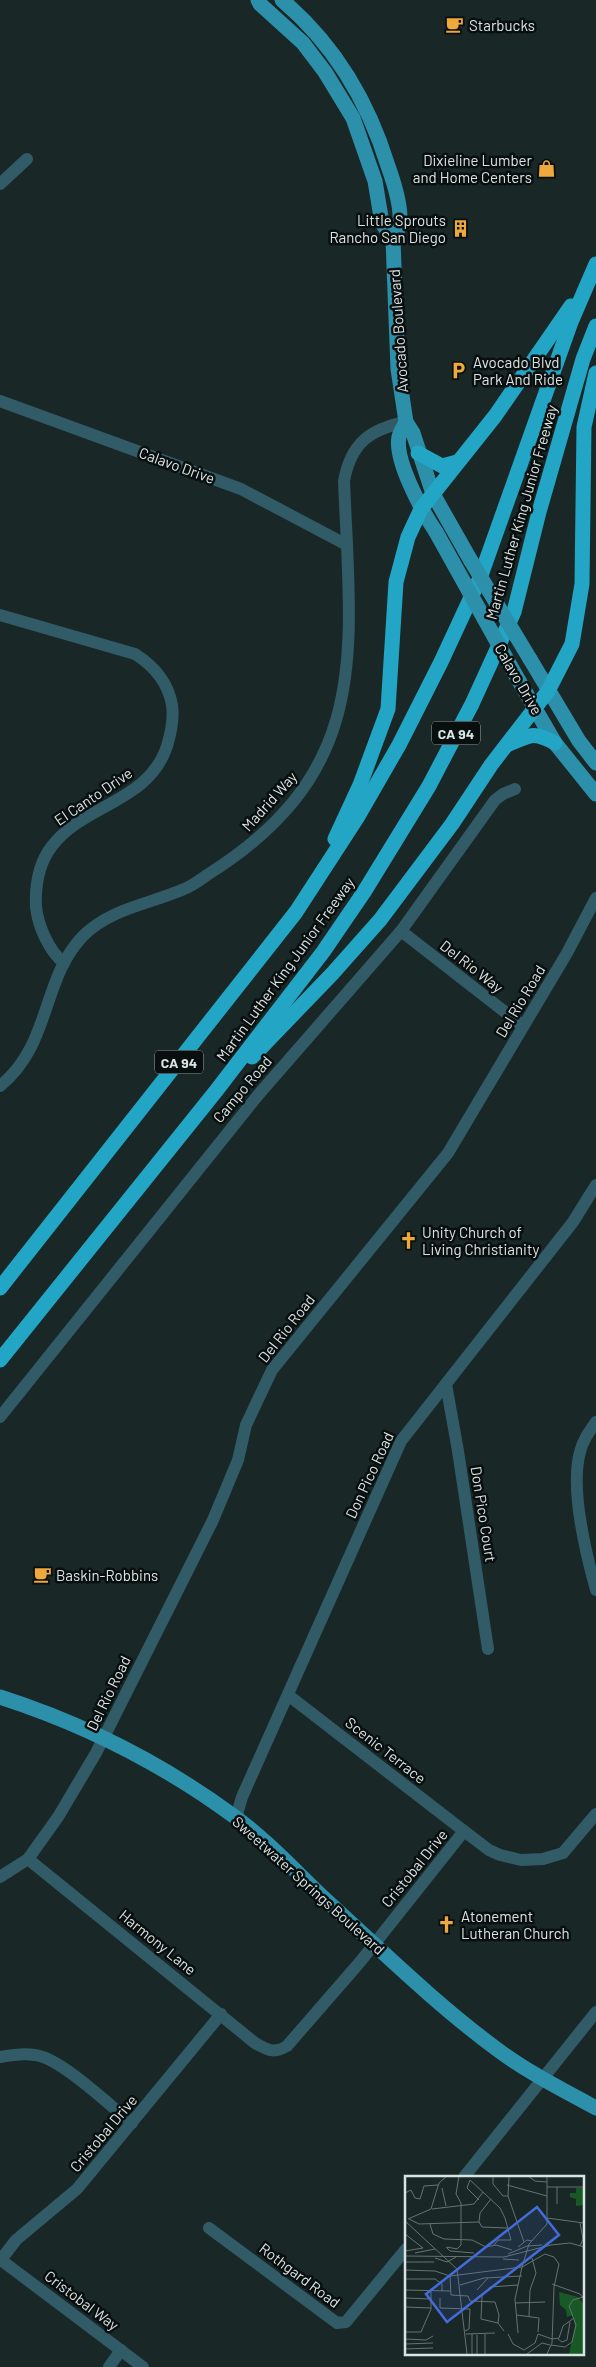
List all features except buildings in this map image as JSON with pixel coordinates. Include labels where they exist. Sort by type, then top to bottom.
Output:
[{"type":"highway","name":"CA 94","points":[[584,289],[596,264]]},
{"type":"highway","points":[[311,892],[360,785],[388,709],[396,582],[408,537],[421,509],[495,416],[584,289]]},
{"type":"highway","name":"Martin Luther King Junior Freeway","points":[[0,1288],[47,1231],[311,892],[357,818],[399,745],[441,662],[480,578],[584,289]]},
{"type":"highway","name":"Martin Luther King Junior Freeway","points":[[0,1360],[216,1091],[323,952],[364,892],[429,786],[472,704],[514,612],[539,512],[583,359],[596,326]]},
{"type":"highway","points":[[216,1091],[266,1044],[361,942],[452,824],[491,765],[548,690],[572,644],[582,584],[584,427],[596,373]]},
{"type":"highway","points":[[418,453],[442,466],[457,462]]},
{"type":"highway","points":[[507,744],[539,734],[555,743]]},
{"type":"highway","points":[[0,1279],[47,1231]]},
{"type":"highway","points":[[0,1364],[47,1303]]},
{"type":"main road","name":"Avocado Boulevard","points":[[258,0],[260,4],[303,43],[315,58],[353,118],[374,181],[382,223],[393,240]]},
{"type":"main road","name":"Avocado Boulevard","points":[[282,0],[302,18],[328,47],[355,86],[379,137],[395,192],[399,224],[393,240],[398,368],[406,422],[413,433],[433,494],[495,600]]},
{"type":"main road","points":[[315,58],[320,58],[326,62],[353,102],[369,113]]},
{"type":"main road","points":[[361,139],[371,146],[386,189],[395,192]]},
{"type":"main road","name":"Avocado Boulevard","points":[[406,422],[399,436],[399,448],[421,509],[436,532]]},
{"type":"main road","name":"Calavo Drive","points":[[436,532],[555,743],[596,794]]},
{"type":"main road","name":"Calavo Drive","points":[[495,600],[548,690],[596,763]]},
{"type":"main road","name":"Sweetwater Springs Boulevard","points":[[0,1696],[40,1710],[104,1738],[173,1774],[236,1818],[420,1986],[491,2044],[544,2080],[596,2108]]},
{"type":"street","points":[[0,184],[27,159]]},
{"type":"street","name":"Calavo Drive","points":[[0,401],[242,489],[347,545]]},
{"type":"street","name":"Madrid Way","points":[[0,1086],[24,1061],[36,1040],[64,963],[80,940],[102,921],[120,911],[186,889],[233,859],[274,824],[309,783],[328,746],[342,703],[348,650],[344,481],[352,456],[362,442],[383,427],[406,422]]},
{"type":"street","name":"El Canto Drive","points":[[0,615],[135,654],[149,664],[160,676],[170,699],[172,718],[169,739],[161,759],[152,773],[135,789],[65,832],[52,845],[42,862],[36,891],[37,915],[56,956],[64,963]]},
{"type":"street","name":"Campo Road","points":[[0,1417],[254,1100],[402,931],[496,800],[503,794],[515,790]]},
{"type":"street","name":"Del Rio Road","points":[[0,1876],[28,1858],[58,1817],[104,1738],[213,1520],[238,1460],[246,1425],[272,1370],[448,1153],[567,953],[596,898]]},
{"type":"street","name":"Del Rio Way","points":[[402,931],[524,1026]]},
{"type":"street","name":"Don Pico Road","points":[[236,1818],[242,1797],[401,1441],[573,1222],[596,1185]]},
{"type":"street","name":"Don Pico Court","points":[[446,1384],[488,1649]]},
{"type":"street","points":[[596,1422],[582,1445],[577,1476],[583,1532],[596,1590]]},
{"type":"street","name":"Scenic Terrace","points":[[288,1694],[489,1850],[500,1855],[521,1860],[543,1859],[563,1853],[596,1814]]},
{"type":"street","name":"Cristobal Drive","points":[[268,2051],[279,2051],[287,2046],[374,1944],[464,1831]]},
{"type":"street","name":"Harmony Lane","points":[[28,1858],[255,2043],[268,2051]]},
{"type":"street","points":[[465,2176],[544,2080],[557,2059],[596,2012]]},
{"type":"street","name":"Cristobal Drive","points":[[0,2261],[16,2240],[77,2189],[221,2014]]},
{"type":"street","points":[[0,2057],[36,2055],[48,2059],[66,2070],[132,2124]]},
{"type":"street","name":"Rothgard Road","points":[[209,2228],[337,2323],[346,2322],[405,2250]]},
{"type":"street","name":"Cristobal Way","points":[[0,2261],[143,2367]]},
{"type":"street","points":[[109,2367],[121,2350]]},
{"type":"place","name":"Starbucks","points":[[455,25]]},
{"type":"place","name":"Dixieline Lumber and Home Centers","points":[[546,169]]},
{"type":"place","name":"Little Sprouts Rancho San Diego","points":[[460,229]]},
{"type":"place","name":"Avocado Blvd Park And Ride","points":[[459,371]]},
{"type":"place","name":"Unity Church of Living Christianity","points":[[408,1241]]},
{"type":"place","name":"Baskin-Robbins","points":[[42,1575]]},
{"type":"place","name":"Atonement Lutheran Church","points":[[447,1925]]}]
